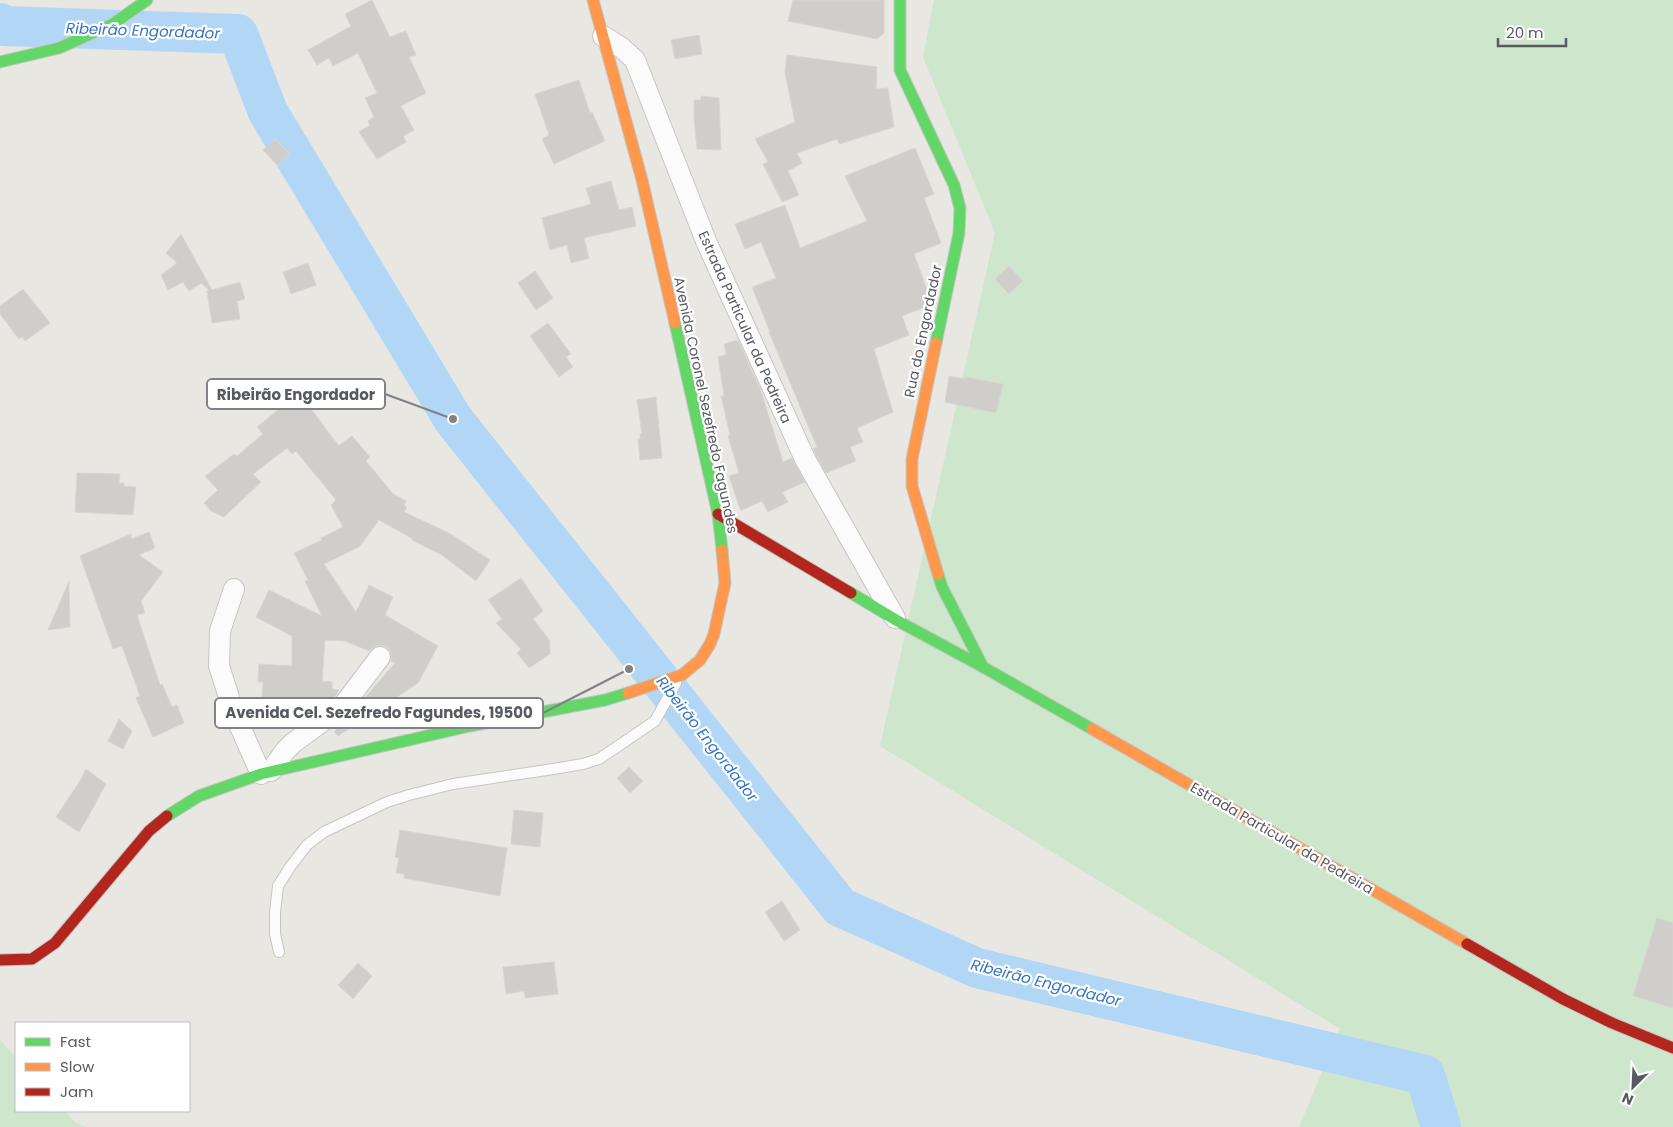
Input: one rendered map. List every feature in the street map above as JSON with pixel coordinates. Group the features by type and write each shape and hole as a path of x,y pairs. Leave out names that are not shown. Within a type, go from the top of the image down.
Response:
{"main road":[{"path":"0,62 59,48 113,24 148,0"},
{"name":"Avenida Coronel Sezefredo Fagundes","path":"0,960 32,959 55,943 149,832 162,820 199,796 266,773 470,726 605,700 650,687 680,676 700,660 710,644 725,583 718,514 642,180 593,0"},
{"name":"Rua do Engordador","path":"900,0 900,70 954,185 960,208 959,233 912,459 912,486 942,587 983,667"},
{"name":"Estrada Particular da Pedreira","path":"718,514 896,620 983,667 1562,999 1612,1023 1673,1048"}],"street":[{"name":"Estrada Particular da Pedreira","path":"603,36 622,48 635,60 706,241 805,459 896,620"},
{"path":"234,589 220,631 220,666 234,713 266,773 293,743 342,706 380,657"}],"lane":[{"path":"279,952 275,934 278,886 306,845 324,832 387,802 410,795 453,784 583,764 598,759 655,720 680,676"}],"green space":[{"path":"934,0 1673,0 1673,1127 1299,1127 1340,1029 880,746 995,233 923,57"},
{"path":"0,1040 15,1057 15,1112 66,1112 76,1123 87,1127 0,1127"}],"building":[{"path":"372,0 390,37 406,31 416,55 409,57 426,93 401,106 414,130 403,136 406,142 377,159 359,132 370,125 368,121 374,117 365,98 377,93 358,53 333,66 329,58 317,65 308,50 351,26 345,14"},
{"path":"793,0 884,0 884,33 877,39 788,21"},
{"path":"699,35 702,54 675,59 671,40"},
{"path":"787,55 877,67 876,89 888,88 894,127 839,144 837,139 797,153 802,163 788,171 799,195 782,202 763,164 768,162 755,139 795,122 785,72"},
{"path":"579,80 590,113 592,112 605,141 554,164 542,139 549,135 535,94"},
{"path":"701,96 719,98 721,150 697,149 694,100 701,100"},
{"path":"275,139 290,154 278,166 263,150"},
{"path":"915,148 934,194 924,198 941,243 914,254 930,298 928,306 902,316 909,335 874,349 893,412 857,428 863,442 850,447 856,461 826,473 813,449 817,447 752,287 776,278 761,242 745,249 735,224 785,205 800,248 867,221 845,176"},
{"path":"611,181 619,210 632,207 636,226 584,238 589,258 571,263 567,245 550,250 542,218 591,204 586,188"},
{"path":"181,234 212,290 240,282 245,299 237,301 240,319 212,323 207,291 209,290 201,283 189,291 183,282 168,290 161,275 177,263 166,253"},
{"path":"308,263 316,285 291,294 283,272"},
{"path":"1009,266 1023,281 1009,294 995,279"},
{"path":"535,271 553,298 536,310 518,283"},
{"path":"23,289 50,323 25,341 22,337 19,339 0,314 0,306"},
{"path":"548,323 571,354 566,357 573,367 559,377 530,336"},
{"path":"738,340 761,391 783,462 792,458 805,482 782,492 788,502 768,512 762,501 742,510 740,509 729,476 739,473 728,436 730,435 721,396 724,396 718,357 726,355 724,344"},
{"path":"949,376 1003,384 996,413 945,402"},
{"path":"299,393 339,446 352,436 370,457 366,461 393,494 406,501 404,506 407,507 404,512 449,533 490,560 476,581 442,555 379,520 359,547 324,564 356,612 369,585 393,597 385,615 438,646 418,683 338,736 334,732 395,663 391,661 391,652 382,645 375,646 369,651 345,641 325,640 322,681 332,682 332,689 339,690 334,698 307,718 261,713 263,682 258,682 259,664 292,666 292,636 256,617 269,590 322,616 305,581 308,580 294,553 322,540 321,538 343,527 331,505 336,500 296,451 292,454 287,448 253,474 261,482 224,517 211,511 204,503 218,490 205,476 234,454 237,456 263,434 257,427"},
{"path":"656,397 662,458 640,460 638,439 640,439 640,434 642,434 637,400"},
{"path":"77,473 120,474 119,483 124,483 124,486 136,487 133,515 75,512"},
{"path":"149,532 155,548 139,555 163,572 141,601 145,613 137,615 160,685 162,684 172,707 177,705 184,723 153,737 136,698 140,696 122,646 113,649 80,556 131,534 131,539"},
{"path":"521,578 543,611 533,619 550,641 550,654 529,668 517,653 521,649 496,623 502,619 488,600"},
{"path":"69,581 70,627 48,630"},
{"path":"119,719 132,731 123,749 108,741"},
{"path":"629,767 643,781 630,793 617,778"},
{"path":"86,769 106,784 79,832 56,817"},
{"path":"514,810 543,813 540,847 511,844"},
{"path":"400,830 507,848 500,896 404,878 404,874 396,873 399,858 395,857"},
{"path":"782,901 800,930 784,941 765,912"},
{"path":"1657,918 1673,923 1673,1008 1633,996"},
{"path":"554,962 558,994 525,998 524,991 506,994 503,967"},
{"path":"358,963 372,976 353,999 338,985"}],"waterway":[{"name":"Ribeirão Engordador","path":"0,23 4,26 238,34 268,112 453,419 840,907 977,968 1425,1075 1441,1127"}],"traffic: fast":[{"path":"0,62 59,48 113,24 147,0"},
{"path":"900,0 900,70 954,185 960,208 959,233 936,343"},
{"path":"675,323 718,514 722,550"},
{"path":"938,574 942,587 983,667"},
{"path":"851,593 1092,729"},
{"path":"167,816 199,796 261,774 470,726 605,700 628,693"}],"traffic: slow":[{"path":"593,0 642,180 675,323"},
{"path":"936,343 912,459 912,486 938,574"},
{"path":"628,693 682,675 700,660 714,634 725,583 722,550"},
{"path":"1092,729 1467,944"}],"traffic: jam":[{"path":"718,514 851,593"},
{"path":"0,960 32,959 55,943 149,831 167,816"},
{"path":"1467,944 1563,999 1612,1023 1673,1048"}],"place":[{"name":"Ribeirão Engordador","path":"453,419"},
{"name":"Avenida Cel. Sezefredo Fagundes, 19500","path":"629,669"}]}
